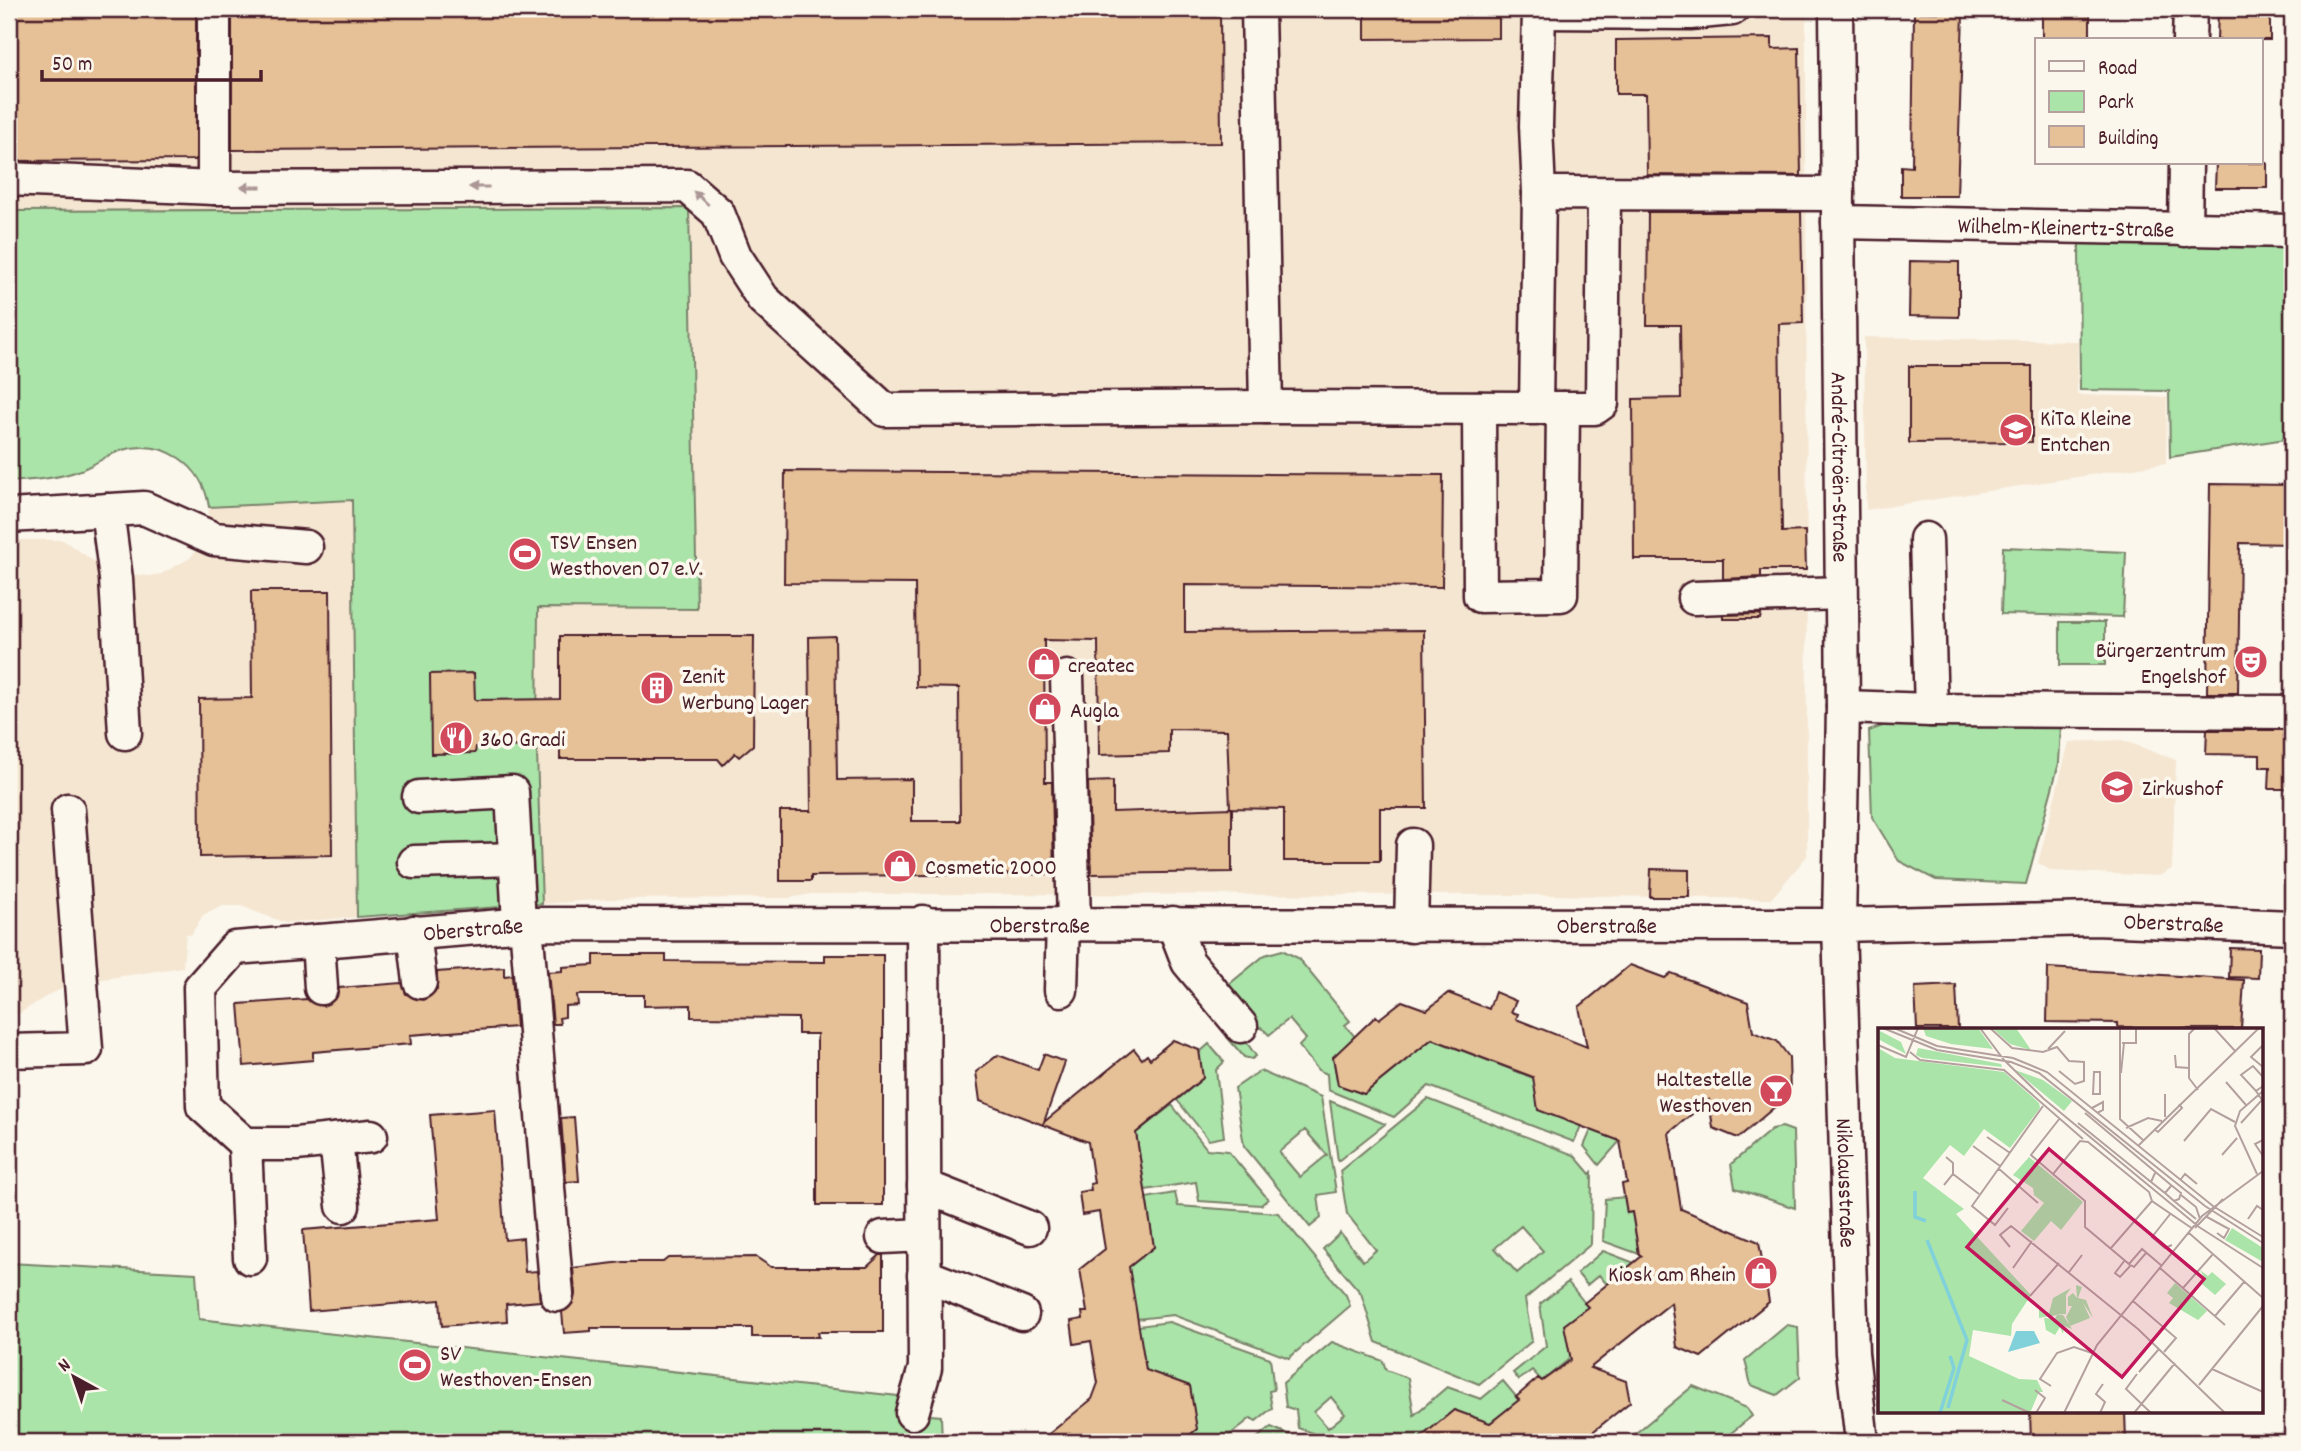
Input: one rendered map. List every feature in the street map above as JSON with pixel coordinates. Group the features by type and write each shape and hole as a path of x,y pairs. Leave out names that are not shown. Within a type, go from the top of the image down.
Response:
{"street":[{"path":"214,9 214,188"},
{"path":"1258,9 1266,407"},
{"path":"1479,408 1480,596 1561,595 1536,126 1539,10 1690,13 1732,9"},
{"name":"André-Citroën-Straße","path":"1836,9 1843,707 1839,925"},
{"path":"2189,38 2190,9"},
{"path":"2185,230 2186,164"},
{"path":"9,179 214,188 687,186 718,213 736,256 762,299 885,410 1595,408 1602,403 1604,194"},
{"name":"Wilhelm-Kleinertz-Straße","path":"1539,193 1604,194 2185,230 2292,231"},
{"path":"9,516 144,508 214,539 306,547"},
{"path":"107,510 116,579 125,733"},
{"path":"1926,539 1931,710"},
{"path":"1695,598 1841,593"},
{"path":"1062,990 1069,923 1067,677"},
{"path":"1843,707 2292,712"},
{"path":"419,797 512,792 557,1296"},
{"path":"9,1051 86,1049 68,810"},
{"path":"1411,926 1413,845"},
{"path":"414,862 516,859"},
{"name":"Oberstraße","path":"246,1144 203,1106 201,988 235,948 523,924 923,922 1411,926 1839,925 2095,919 2292,927"},
{"path":"912,1413 925,1368 915,1294 924,1235 923,922"},
{"path":"1172,923 1188,962 1241,1026"},
{"name":"Nikolausstraße","path":"1839,925 1852,1353 1862,1442"},
{"path":"414,932 420,982"},
{"path":"318,941 321,988"},
{"path":"250,1258 246,1144 296,1144 372,1136"},
{"path":"336,1140 343,1206"},
{"path":"924,1186 1030,1228"},
{"path":"883,1237 924,1235"},
{"path":"915,1294 1022,1314"}],"shaded area":[{"path":"9,9 1806,9 1807,856 1771,899 1544,895 812,894 789,898 608,899 542,904 537,753 538,608 696,609 689,209 9,211"},
{"name":"KiTa Kleine Entchen","path":"1864,337 2078,341 2077,395 2167,397 2166,463 1866,510"},
{"path":"353,500 357,917 285,923 241,906 223,906 203,915 191,935 186,934 183,967 77,983 50,994 9,1020 9,540 63,540 95,562 116,572 148,576 161,574 190,558 198,548 207,525 209,507"},
{"name":"Zirkushof","path":"2122,740 2176,760 2172,869 2159,876 2051,871 2038,863 2069,742"}],"green space":[{"name":"TSV Ensen Westhoven 07 e.V.","path":"689,208 697,609 538,608 537,753 542,904 357,917 352,500 209,507 199,479 190,467 167,452 138,447 122,450 84,469 61,476 9,482 9,211"},
{"path":"2079,243 2292,247 2292,438 2170,457 2169,391 2080,390"},
{"path":"2003,547 2126,552 2123,617 2001,614"},
{"path":"2060,622 2105,622 2105,665 2060,665"},
{"path":"1890,723 2061,726 2059,763 2026,884 1936,880 1899,861 1872,817 1869,731"},
{"path":"1282,950 1298,958 1350,1021 1345,1025 1356,1038 1333,1057 1338,1085 1364,1094 1432,1039 1536,1079 1581,1126 1574,1142 1429,1086 1394,1117 1328,1090 1327,1074 1318,1070 1299,1046 1306,1039 1289,1019 1269,1035 1261,1027 1245,1040 1256,1056 1252,1059 1244,1057 1227,1037 1252,1016 1227,986 1265,955"},
{"path":"1209,1044 1224,1062 1216,1070 1224,1137 1209,1140 1177,1100 1203,1078 1199,1053"},
{"path":"1260,1071 1321,1097 1336,1192 1318,1195 1321,1218 1310,1227 1244,1146 1235,1088","holes":["1305,1130 1327,1155 1300,1177 1279,1152"]},
{"path":"1428,1099 1574,1155 1590,1174 1592,1172 1591,1244 1525,1299 1532,1341 1479,1384 1376,1342 1361,1293 1323,1249 1340,1233 1363,1261 1376,1250 1347,1214 1340,1171","holes":["1521,1226 1543,1251 1517,1273 1495,1248"]},
{"path":"1330,1101 1385,1124 1338,1161"},
{"path":"1172,1105 1207,1149 1228,1151 1268,1199 1261,1205 1199,1201 1196,1182 1145,1190 1136,1133"},
{"path":"1782,1127 1793,1131 1795,1208 1735,1188 1731,1164 1772,1129"},
{"path":"1591,1130 1620,1141 1599,1165 1584,1146"},
{"path":"1175,1193 1178,1206 1278,1213 1346,1295 1350,1306 1289,1358 1173,1315 1137,1319 1128,1264 1131,1265 1154,1247 1146,1198"},
{"path":"1625,1197 1627,1213 1632,1212 1639,1254 1603,1241 1605,1199"},
{"path":"1603,1251 1645,1267 1610,1288 1599,1275 1587,1285 1577,1273"},
{"name":"SV Westhoven-Ensen","path":"9,1263 196,1273 199,1319 907,1397 908,1413 941,1416 942,1442 9,1442"},
{"path":"1568,1282 1588,1307 1565,1325 1570,1355 1573,1356 1542,1381 1532,1370 1519,1380 1513,1373 1546,1346 1540,1304"},
{"path":"1169,1322 1270,1358 1274,1390 1269,1391 1272,1408 1256,1421 1251,1418 1221,1442 1181,1442 1196,1429 1190,1386 1149,1371 1146,1373 1138,1326"},
{"path":"1787,1325 1798,1327 1800,1377 1777,1395 1751,1385 1745,1360"},
{"path":"1332,1342 1383,1361 1386,1370 1408,1378 1414,1415 1447,1387 1481,1399 1503,1381 1519,1400 1487,1426 1429,1431 1430,1442 1352,1442 1329,1433 1323,1437 1298,1428 1296,1410 1286,1407 1283,1383","holes":["1331,1397 1345,1414 1328,1428 1314,1412"]},
{"path":"1693,1386 1747,1408 1752,1416 1720,1442 1625,1442"},
{"path":"1271,1427 1302,1440 1302,1442 1252,1442"}],"building":[{"path":"9,9 196,9 196,160 9,161"},
{"path":"232,9 1220,9 1221,143 232,150"},
{"path":"1365,9 1499,9 1499,38 1365,39"},
{"path":"2042,9 2090,9 2090,38 2042,38"},
{"path":"2218,9 2270,9 2270,40 2217,38"},
{"path":"1914,12 1963,13 1957,196 1901,196 1901,166 1912,167"},
{"path":"1772,38 1772,49 1799,48 1801,176 1647,175 1646,94 1616,94 1616,40"},
{"path":"2267,163 2267,188 2215,188 2216,164"},
{"path":"1648,212 1801,212 1803,323 1779,324 1782,532 1805,531 1806,570 1761,570 1761,577 1723,579 1723,559 1634,559 1633,399 1681,398 1680,325 1647,325"},
{"path":"1910,261 1959,262 1959,317 1909,316"},
{"path":"1909,366 2032,366 2032,442 1909,443"},
{"path":"785,471 1443,475 1442,587 1185,585 1185,632 1424,630 1426,808 1380,808 1380,861 1284,861 1284,809 1230,808 1227,730 1169,729 1169,753 1099,755 1098,641 1044,640 1045,782 1052,782 1054,874 811,876 811,881 780,881 780,811 811,811 809,637 835,636 837,780 912,779 912,821 960,821 959,688 916,687 915,584 784,583"},
{"path":"2210,484 2292,485 2292,544 2240,543 2238,693 2207,693"},
{"path":"251,591 330,591 332,855 200,857 199,699 252,698"},
{"path":"1761,614 1760,619 1723,619 1723,615"},
{"name":"Zenit Werbung Lager","path":"560,636 754,636 753,745 739,757 735,753 723,765 718,759 560,759 560,746 476,747 475,753 431,754 430,674 474,673 475,700 560,699"},
{"path":"2207,730 2292,730 2292,789 2269,789 2270,767 2260,767 2260,755 2206,754"},
{"path":"1113,781 1113,812 1232,808 1232,872 1091,874 1088,782"},
{"path":"1651,869 1689,870 1689,897 1650,897"},
{"path":"2230,948 2259,949 2258,978 2229,977"},
{"path":"594,955 666,955 666,961 825,962 825,955 883,955 883,1205 817,1205 817,1034 798,1034 798,1018 691,1017 691,1005 644,1006 644,995 577,995 578,1005 565,1006 565,1017 559,1018 560,1024 553,1024 548,972 562,971 562,967 594,965"},
{"path":"1630,965 1665,978 1671,973 1748,1002 1753,1032 1777,1041 1789,1057 1790,1094 1738,1138 1713,1128 1709,1100 1669,1133 1681,1209 1759,1242 1769,1302 1701,1357 1677,1347 1671,1303 1590,1368 1626,1381 1630,1402 1580,1442 1415,1442 1454,1410 1490,1423 1519,1400 1516,1397 1538,1378 1542,1381 1571,1360 1564,1325 1588,1307 1584,1303 1642,1256 1639,1254 1632,1212 1627,1213 1622,1184 1627,1183 1620,1141 1538,1110 1533,1077 1432,1039 1364,1094 1338,1085 1333,1057 1376,1016 1379,1019 1402,1001 1427,1010 1448,993 1489,1009 1495,992 1516,1001 1511,1012 1518,1014 1516,1019 1587,1047 1579,1007"},
{"path":"504,967 504,976 512,975 516,1027 410,1035 411,1044 313,1052 313,1060 244,1066 239,1004 307,999 323,1006 337,997 339,988 402,983 406,994 423,1000 437,990 437,972"},
{"path":"2048,968 2244,980 2241,1028 2144,1028 2118,1027 2118,1023 2047,1022"},
{"path":"1956,985 1958,1028 1917,1028 1915,987"},
{"path":"1173,1040 1199,1050 1203,1078 1136,1133 1154,1247 1129,1267 1146,1370 1190,1386 1197,1429 1181,1442 1039,1442 1092,1399 1098,1383 1091,1341 1074,1344 1071,1321 1083,1319 1082,1312 1087,1312 1080,1269 1105,1249 1099,1212 1082,1215 1079,1192 1091,1190 1090,1184 1094,1183 1088,1142 980,1101 976,1072 998,1055 1038,1070 1044,1054 1065,1062 1044,1122 1134,1049 1142,1059 1147,1055 1150,1059"},
{"path":"495,1110 505,1240 523,1238 525,1272 537,1271 540,1301 506,1304 507,1321 442,1326 440,1300 309,1311 303,1230 439,1219 430,1115"},
{"path":"574,1117 579,1181 566,1182 561,1118"},
{"path":"883,1255 883,1332 818,1332 819,1337 752,1337 752,1328 591,1328 591,1331 564,1333 562,1312 573,1303 575,1294 573,1268 623,1262 663,1262 668,1258 756,1257 771,1267 867,1267"},
{"path":"2030,1412 2125,1412 2126,1442 2031,1442"}],"place":[{"name":"KiTa Kleine Entchen","path":"2016,430"},
{"name":"TSV Ensen Westhoven 07 e.V.","path":"525,554"},
{"name":"Bürgerzentrum Engelshof","path":"2251,662"},
{"name":"createc","path":"1044,664"},
{"name":"Zenit Werbung Lager","path":"657,688"},
{"name":"Augla","path":"1045,709"},
{"name":"360 Gradi","path":"456,738"},
{"name":"Zirkushof","path":"2117,787"},
{"name":"Cosmetic 2000","path":"900,866"},
{"name":"Haltestelle Westhoven","path":"1776,1091"},
{"name":"Kiosk am Rhein","path":"1761,1273"},
{"name":"SV Westhoven-Ensen","path":"415,1365"}]}
